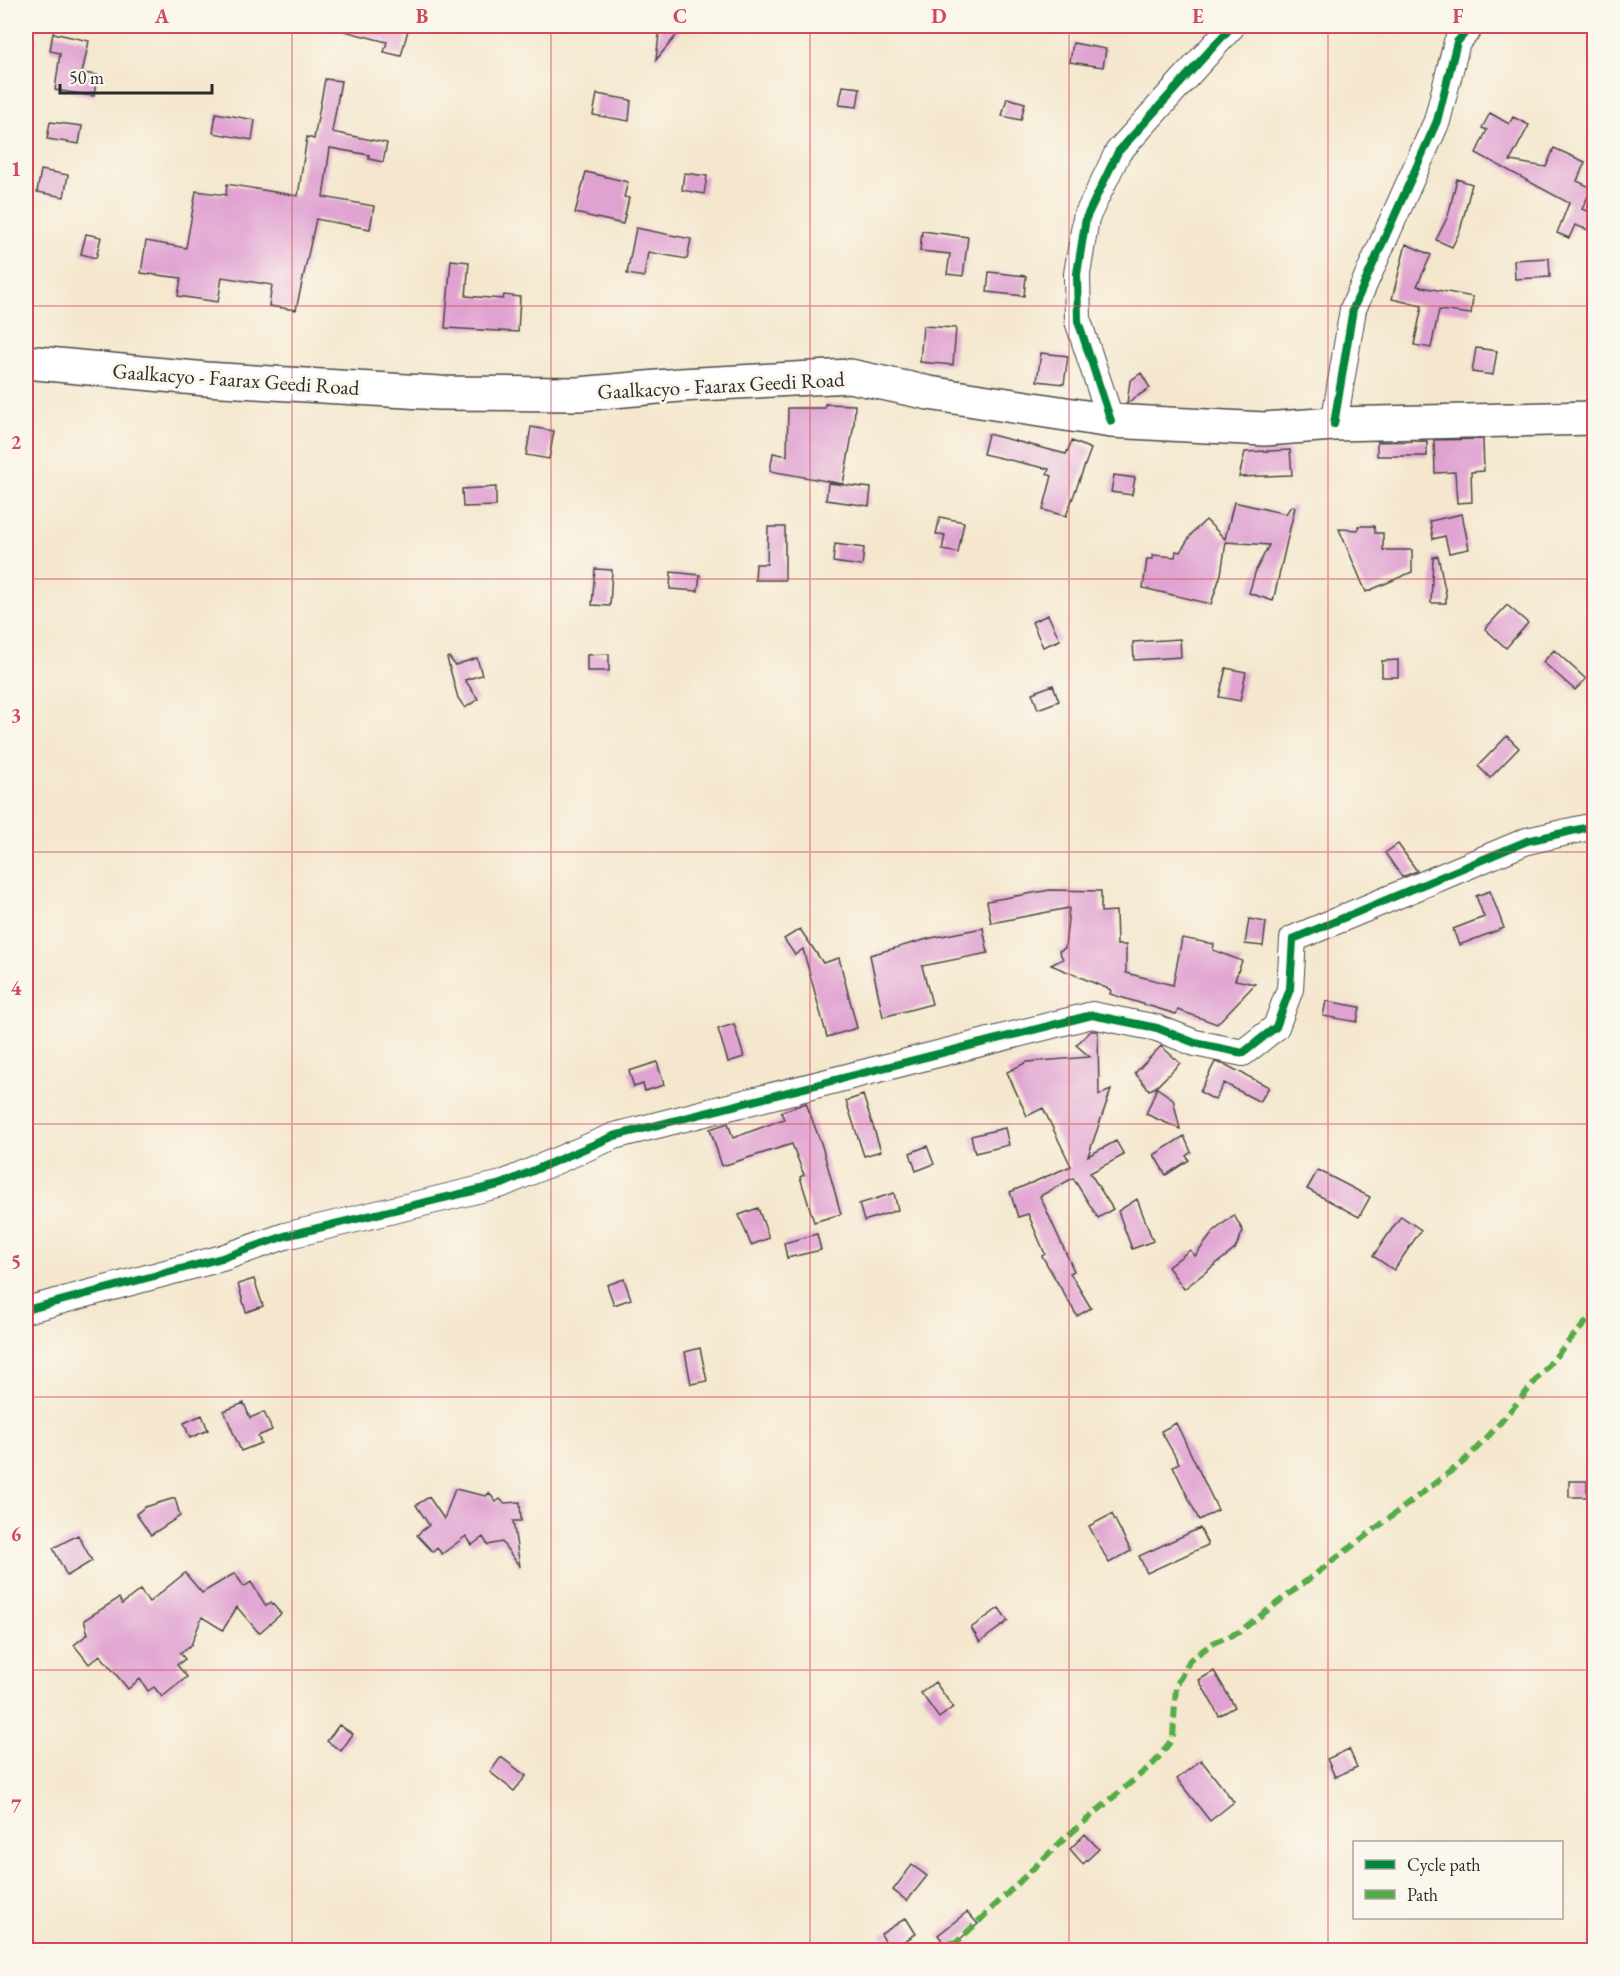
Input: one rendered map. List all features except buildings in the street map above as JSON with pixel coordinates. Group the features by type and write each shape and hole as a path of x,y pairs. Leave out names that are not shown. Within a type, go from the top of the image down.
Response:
{"main road":[{"name":"Gaalkacyo - Faarax Geedi Road","path":"26,362 206,379 440,393 579,394 680,385 850,376 929,393 1111,421 1264,429 1334,424 1594,418"}],"street":[{"path":"1111,421 1078,321 1077,274 1086,218 1118,152 1232,26"},
{"path":"1334,424 1353,309 1437,121 1461,31"},
{"path":"26,1310 222,1258 285,1236 502,1184 614,1136 1092,1015 1157,1028 1195,1043 1243,1053 1276,1027 1290,989 1293,939 1527,841 1594,826"}],"marked path":[{"path":"915,1950 957,1942 1064,1839 1155,1762 1173,1738 1176,1686 1190,1660 1213,1643 1239,1632 1463,1462 1594,1314"}],"cycle path":[{"path":"1111,421 1078,321 1077,274 1086,218 1118,152 1232,26"},
{"path":"1334,424 1353,309 1437,121 1457,42 1471,26"},
{"path":"26,1310 222,1258 285,1236 502,1184 614,1136 1092,1015 1157,1028 1195,1043 1243,1053 1276,1027 1290,989 1293,939 1527,841 1594,826"}]}
